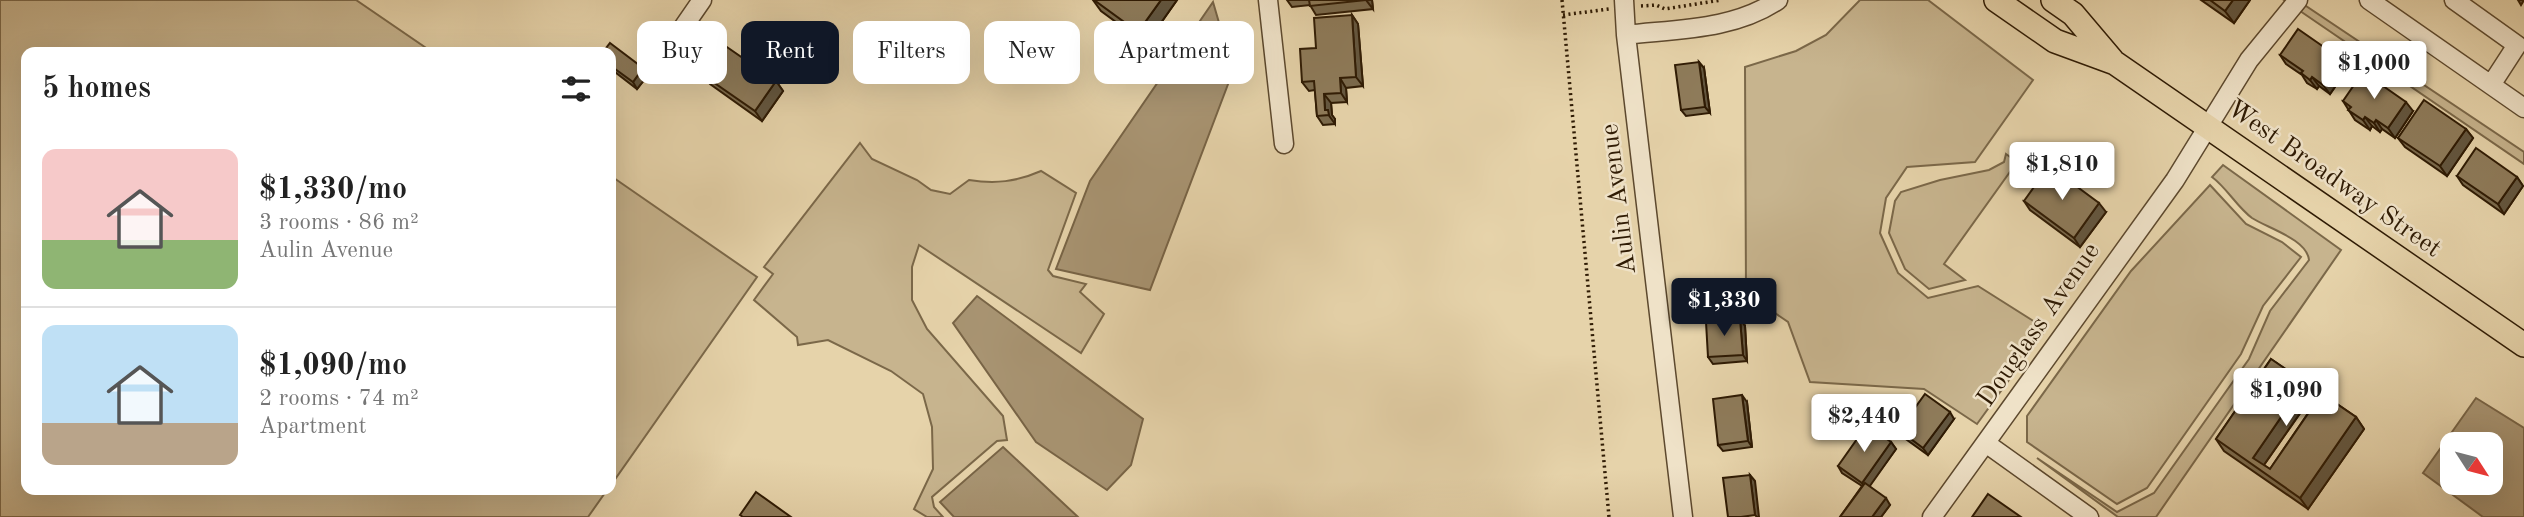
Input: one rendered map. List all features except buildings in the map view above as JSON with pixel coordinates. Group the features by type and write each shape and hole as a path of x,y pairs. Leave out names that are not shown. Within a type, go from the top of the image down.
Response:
{"main road":[{"name":"West Broadway Street","path":"1996,0 2055,41 2112,61 2524,345"},
{"name":"West Broadway Street","path":"2053,0 2073,14 2112,61"}],"street":[{"path":"687,21 702,0"},
{"path":"1268,0 1283,144"},
{"path":"1626,35 1716,25 1750,15 1778,0"},
{"name":"Douglass Avenue","path":"1932,517 2175,180 2249,60 2298,0"},
{"path":"2369,0 2524,108"},
{"path":"2455,0 2517,45 2491,85"},
{"name":"Aulin Avenue","path":"1626,5 1626,35 1683,517"},
{"path":"1987,444 2089,517"}],"path":[{"path":"1562,0 1609,517"},
{"path":"1563,15 1626,5 1656,5 1665,9 1721,0"}],"shaded area":[{"path":"0,0 356,0 425,47 21,47 21,495 603,495 588,517 0,517"},
{"path":"1860,0 1928,0 2033,80 1975,162 1907,167 1886,198 1880,233 1898,273 1928,298 1978,286 2046,329 1977,424 1924,389 1810,382 1788,322 1746,293 1745,67 1796,51 1826,35"},
{"path":"2284,0 2297,0 2524,152 2524,164"},
{"path":"1213,2 1219,21 1200,21"},
{"path":"1157,84 1228,84 1150,290 1056,269 1090,181"},
{"path":"860,143 872,159 917,180 931,190 950,194 969,180 1005,181 1041,171 1076,193 1048,270 1053,276 1086,284 1080,292 1104,314 1081,353 919,245 912,267 912,300 927,329 1003,416 1007,440 997,441 932,497 934,507 943,517 927,517 914,509 933,469 932,427 923,394 891,371 828,340 798,345 797,337 754,300 773,274 764,267"},
{"path":"2006,154 2017,162 1944,264 1965,280 1929,289 1905,269 1889,233 1895,201 1901,192 1940,180 1989,170 2004,162"},
{"path":"2223,165 2341,250 2156,517 2118,517 2037,458 2117,512 2154,493 2249,359 2270,311 2309,260 2307,253 2294,240 2252,218 2212,177"},
{"path":"616,179 757,277 616,478"},
{"path":"2210,185 2246,224 2282,242 2301,257 2263,306 2241,354 2147,488 2117,504 2027,442 2027,416 2131,271"},
{"path":"977,296 1143,419 1131,465 1107,490 1036,442 953,323"},
{"path":"2476,398 2524,428 2524,517 2483,517 2453,495 2503,495 2503,432 2452,432"},
{"path":"1003,447 1078,517 954,517 940,502"},
{"path":"2440,449 2440,485 2423,473"}]}
